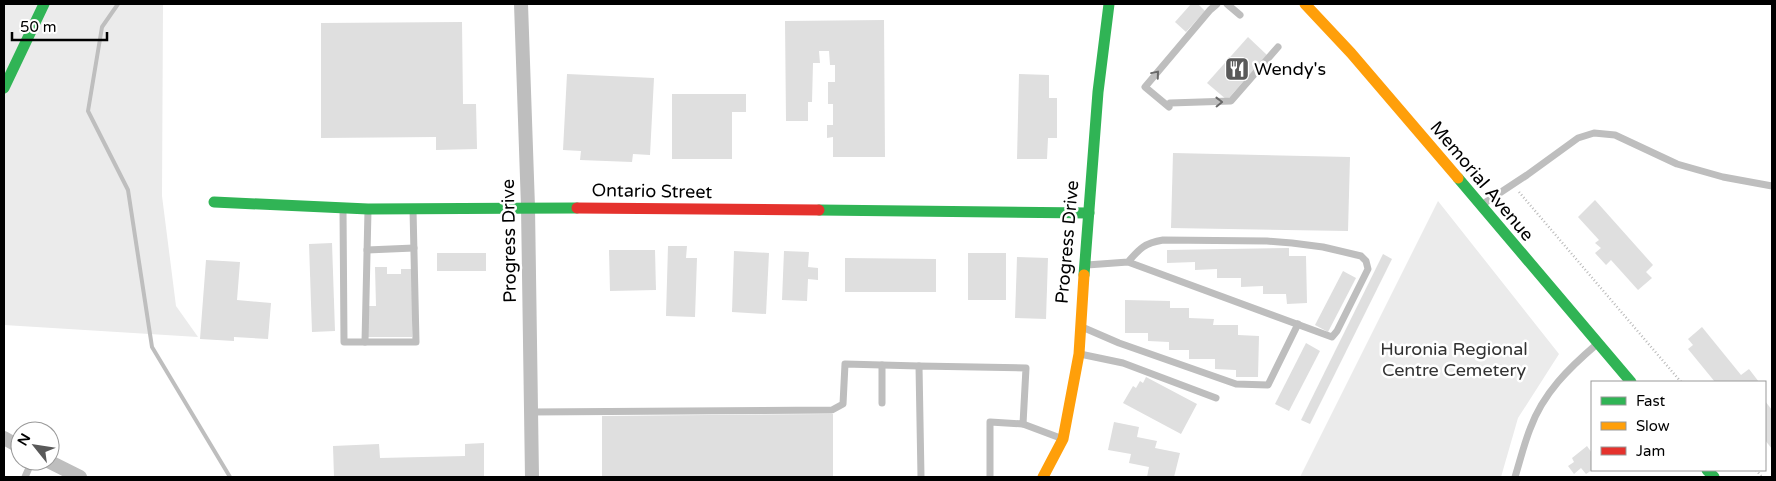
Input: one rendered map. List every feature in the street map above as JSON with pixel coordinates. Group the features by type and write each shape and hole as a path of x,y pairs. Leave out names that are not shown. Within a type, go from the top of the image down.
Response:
{"main road":[{"path":"4,88 44,4"},
{"name":"Progress Drive","path":"1043,477 1063,439 1079,354 1098,92 1109,4"},
{"name":"Memorial Avenue","path":"1305,4 1351,53 1629,381"},
{"name":"Ontario Street","path":"214,202 368,209 528,207 1089,213"}],"street":[{"name":"Progress Drive","path":"521,4 528,207 532,477"},
{"path":"60,467 80,477"}],"lane":[{"path":"1217,4 1145,87 1170,105 1231,101 1278,47"},
{"path":"1227,4 1240,14"},
{"path":"1481,206 1578,138 1594,133 1615,135 1677,164 1723,177 1772,186"},
{"path":"344,208 344,342 416,342 413,209"},
{"path":"365,342 368,209"},
{"path":"1084,266 1128,262 1322,334 1332,336 1368,269 1366,261 1361,256 1292,243 1267,241 1163,240 1151,242 1140,248 1128,262"},
{"path":"367,250 414,248"},
{"path":"1080,326 1119,343 1236,384 1268,386 1298,324"},
{"path":"1515,477 1530,428 1544,401 1572,366 1597,344"},
{"path":"1079,354 1123,363 1216,398"},
{"path":"531,412 832,410 843,404 845,364 1026,368 1023,424"},
{"path":"882,365 882,403"},
{"path":"919,366 921,477"},
{"path":"990,477 990,422 1023,424 1063,439"}],"path":[{"path":"1513,185 1680,381"}],"green space":[{"path":"4,4 163,4 162,196 176,306 198,337 4,325"},
{"name":"Huronia Regional Centre Cemetery","path":"1438,201 1559,354 1518,418 1501,477 1300,477"}],"building":[{"path":"1191,4 1198,4 1205,11 1186,32 1175,22"},
{"path":"884,20 885,157 833,157 833,137 827,138 827,125 833,125 833,104 828,104 828,82 835,82 835,65 830,65 829,51 819,51 820,63 813,63 812,102 808,102 808,121 786,121 785,21"},
{"path":"462,22 463,104 476,104 477,149 436,150 436,137 321,138 321,23"},
{"name":"Wendy's","path":"1248,37 1267,55 1227,100 1207,83"},
{"path":"567,74 654,78 650,155 633,154 632,162 580,160 581,151 563,150"},
{"path":"1019,74 1049,75 1049,98 1057,98 1057,138 1048,138 1047,159 1017,159"},
{"path":"672,94 746,94 746,112 732,112 732,159 672,159"},
{"path":"1173,153 1350,157 1348,231 1171,228"},
{"path":"1595,200 1653,265 1646,272 1652,278 1638,290 1611,260 1606,265 1595,253 1601,248 1595,243 1599,240 1578,217"},
{"path":"332,243 335,331 312,332 309,244"},
{"path":"668,246 687,246 686,258 697,258 695,317 666,316"},
{"path":"1289,248 1289,256 1306,256 1307,303 1287,304 1286,294 1263,294 1263,286 1241,287 1241,278 1217,278 1217,269 1195,270 1195,262 1167,263 1167,250"},
{"path":"609,250 655,250 656,290 610,291"},
{"path":"734,251 769,253 766,314 732,312"},
{"path":"784,251 809,252 808,267 818,268 818,280 808,279 807,301 782,300"},
{"path":"437,253 486,253 486,271 437,271"},
{"path":"968,253 1006,253 1006,300 968,300"},
{"path":"1383,254 1392,259 1310,424 1301,420"},
{"path":"1017,257 1048,258 1046,319 1015,318"},
{"path":"845,258 936,259 936,292 845,292"},
{"path":"206,260 240,262 237,300 271,303 268,339 234,337 234,341 200,339"},
{"path":"375,267 387,267 387,274 401,274 401,269 412,269 412,337 366,337 366,306 376,306"},
{"path":"1343,271 1356,278 1328,332 1315,325"},
{"path":"1125,300 1170,301 1170,308 1189,308 1189,318 1214,319 1213,325 1238,325 1238,335 1259,336 1258,377 1236,377 1236,370 1215,369 1215,359 1189,359 1189,350 1169,350 1169,342 1148,341 1148,333 1125,333"},
{"path":"1702,327 1741,375 1749,369 1758,381 1714,381 1688,349 1693,345 1688,339"},
{"path":"1306,343 1320,351 1289,411 1275,404"},
{"path":"1146,377 1197,404 1181,434 1123,403 1133,386 1136,388 1140,381 1143,383"},
{"path":"1766,402 1772,410 1772,449 1766,441"},
{"path":"833,414 833,477 602,477 602,416"},
{"path":"1114,422 1139,427 1137,437 1157,441 1155,448 1180,453 1174,477 1147,477 1149,467 1129,463 1131,454 1108,450"},
{"path":"484,443 484,477 334,477 333,446 379,444 380,458 465,456 465,444"},
{"path":"1587,446 1591,452 1591,471 1586,474 1581,468 1574,474 1568,466 1574,462 1572,458"}],"waterway":[{"path":"118,4 102,27 88,111 128,190 152,347 230,477"}],"traffic: fast":[{"path":"4,88 44,4"},
{"path":"1084,275 1098,92 1109,4"},
{"path":"1458,178 1630,381"},
{"path":"214,202 368,209 577,208"},
{"path":"819,210 1089,213"},
{"path":"1708,471 1714,477"}],"traffic: slow":[{"path":"1305,4 1351,53 1458,178"},
{"path":"1043,477 1063,439 1079,354 1084,275"}],"traffic: jam":[{"path":"577,208 819,210"}],"place":[{"name":"Wendy's","path":"1237,69"}]}
